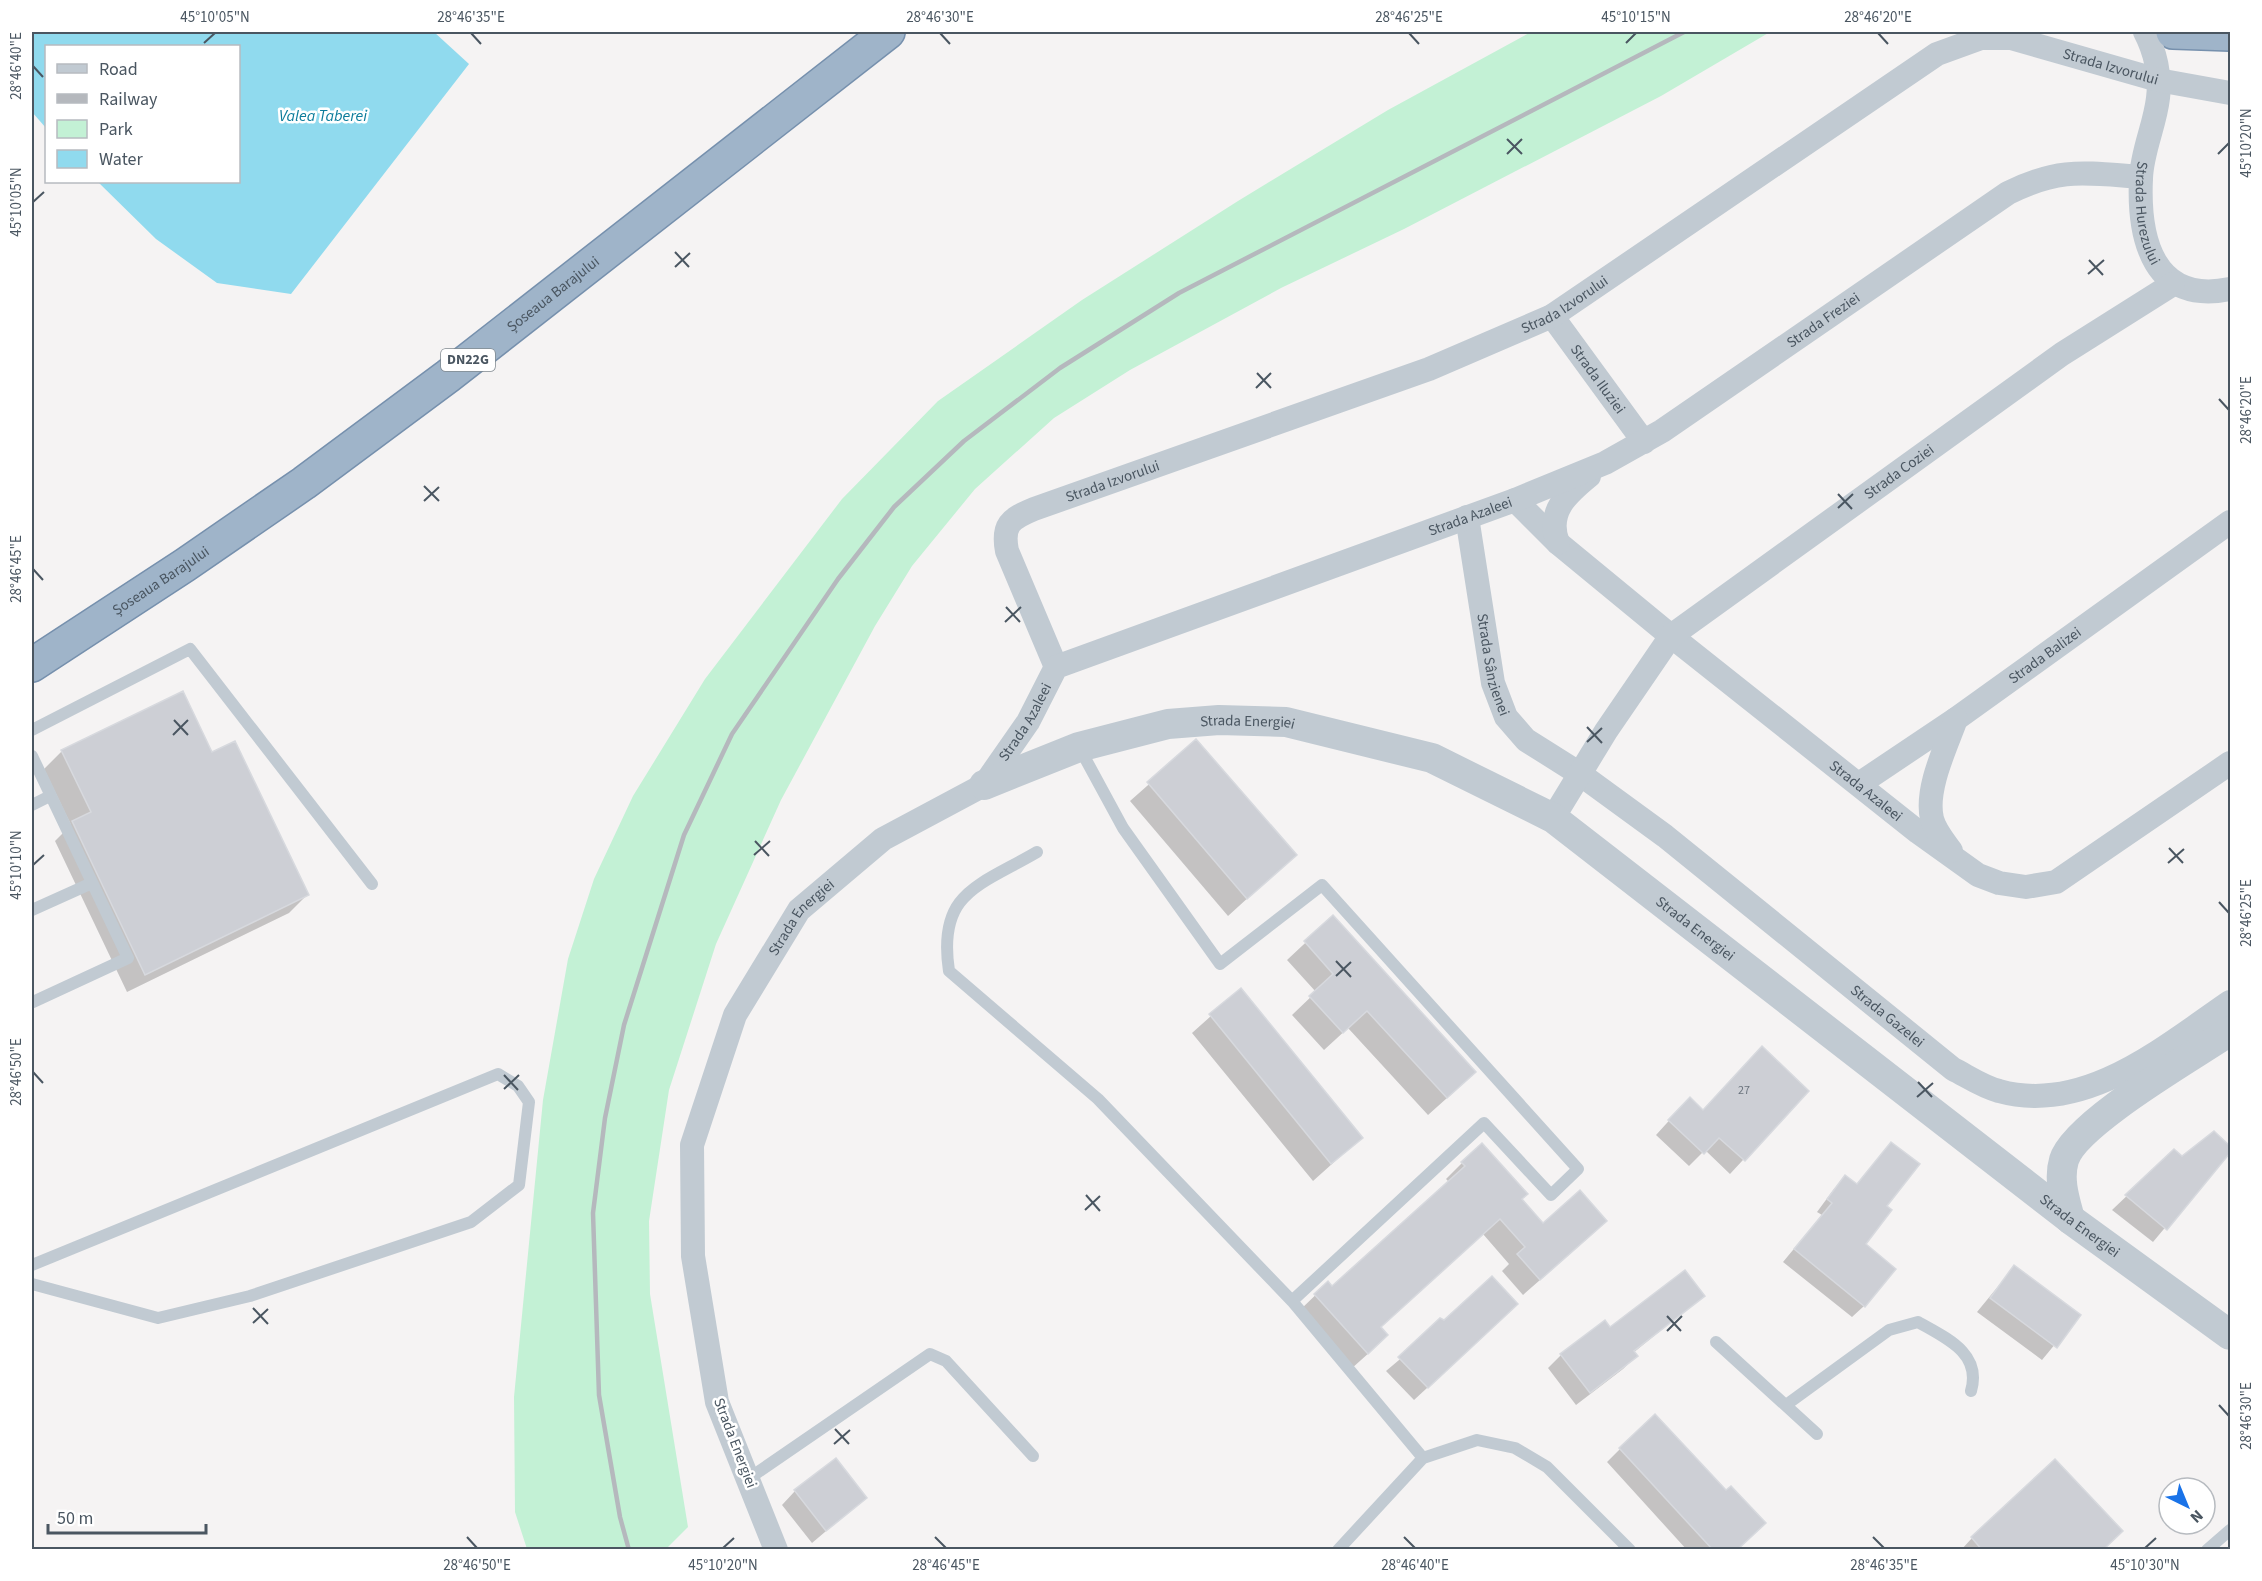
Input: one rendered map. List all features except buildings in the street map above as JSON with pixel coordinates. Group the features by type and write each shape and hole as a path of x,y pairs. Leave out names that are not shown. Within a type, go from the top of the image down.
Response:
{"highway":[{"name":"Șoseaua Barajului","path":"32,665 190,562 304,483 448,376 888,32"},
{"path":"2173,32 2230,34"}],"street":[{"name":"Strada Hurezului","path":"2145,32 2153,47 2158,98 2141,177 2142,213 2148,243 2162,273 2173,284"},
{"name":"Strada Izvorului","path":"1056,667 1007,551 1004,535 1009,523 1034,509 1429,369 1552,316 1937,54 1964,42 1981,38 2011,38 2158,80 2230,93"},
{"name":"Strada Freziei","path":"1515,500 1605,463 1644,442 2008,193 2055,174 2141,177"},
{"path":"2173,284 2196,292 2230,289"},
{"name":"Strada Coziei","path":"1553,818 1671,636 2062,354 2173,284"},
{"name":"Strada Iluziei","path":"1552,316 1644,442"},
{"path":"1558,543 1554,532 1555,512 1574,488 1605,463"},
{"name":"Strada Azaleei","path":"984,785 1028,722 1056,667 1515,500 1558,543 1918,832 1978,875 1999,883 2026,887 2056,882 2230,763"},
{"name":"Strada Sânzienei","path":"1467,517 1499,702 1511,723 1527,740 1580,774"},
{"name":"Strada Balizei","path":"1859,784 2228,530"},
{"name":"Strada Azaleei","path":"1956,719 1934,781 1932,818 1940,836 1956,858"},
{"name":"Strada Energiei","path":"776,1550 717,1402 693,1256 692,1145 735,1015 799,909 883,839 984,785 1079,747 1168,724 1219,720 1286,722 1432,758 1553,818 2070,1219 2230,1335"},
{"name":"Strada Gazelei","path":"1580,774 1665,836 1953,1069 1998,1091 2045,1097 2087,1088 2140,1063 2230,1002"},
{"path":"2070,1219 2061,1183 2064,1159 2077,1139 2100,1119 2230,1031"}],"lane":[{"path":"32,730 190,649 372,884"},
{"path":"1079,747 1123,828 1220,964 1322,885 1578,1169 1551,1195 1484,1123 1292,1301"},
{"path":"32,756 128,958 33,1002"},
{"path":"32,805 50,796"},
{"path":"1037,852 962,897 947,928 945,946 949,971 1098,1099 1292,1301 1423,1458"},
{"path":"32,910 92,883"},
{"path":"32,1265 498,1074 518,1086 529,1102 519,1185 471,1222 250,1296 158,1318 32,1284"},
{"path":"1786,1405 1889,1330 1918,1322 1948,1339 1970,1360 1975,1376 1971,1391"},
{"path":"1716,1342 1817,1434"},
{"path":"748,1479 930,1354 946,1361 1033,1456"},
{"path":"1338,1550 1423,1458 1477,1440 1515,1448 1547,1467 1630,1550"},
{"path":"2207,1550 2230,1530"}],"green space":[{"path":"1531,32 1770,32 1661,96 1404,229 1281,288 1130,370 1054,418 975,489 912,566 875,626 781,800 716,944 669,1090 649,1221 650,1294 688,1527 666,1549 527,1549 515,1512 514,1397 543,1100 568,959 594,879 633,796 705,679 842,499 938,401 1082,300 1238,201 1388,110"}],"water":[{"name":"Valea Taberei","path":"32,32 434,32 469,64 291,294 217,283 156,239 99,183 240,183 240,45 45,45 45,127 32,112"}],"railway":[{"path":"629,1550 620,1517 599,1395 593,1213 605,1118 624,1025 684,835 732,734 838,579 894,507 964,441 1060,368 1179,293 1684,32"}]}
